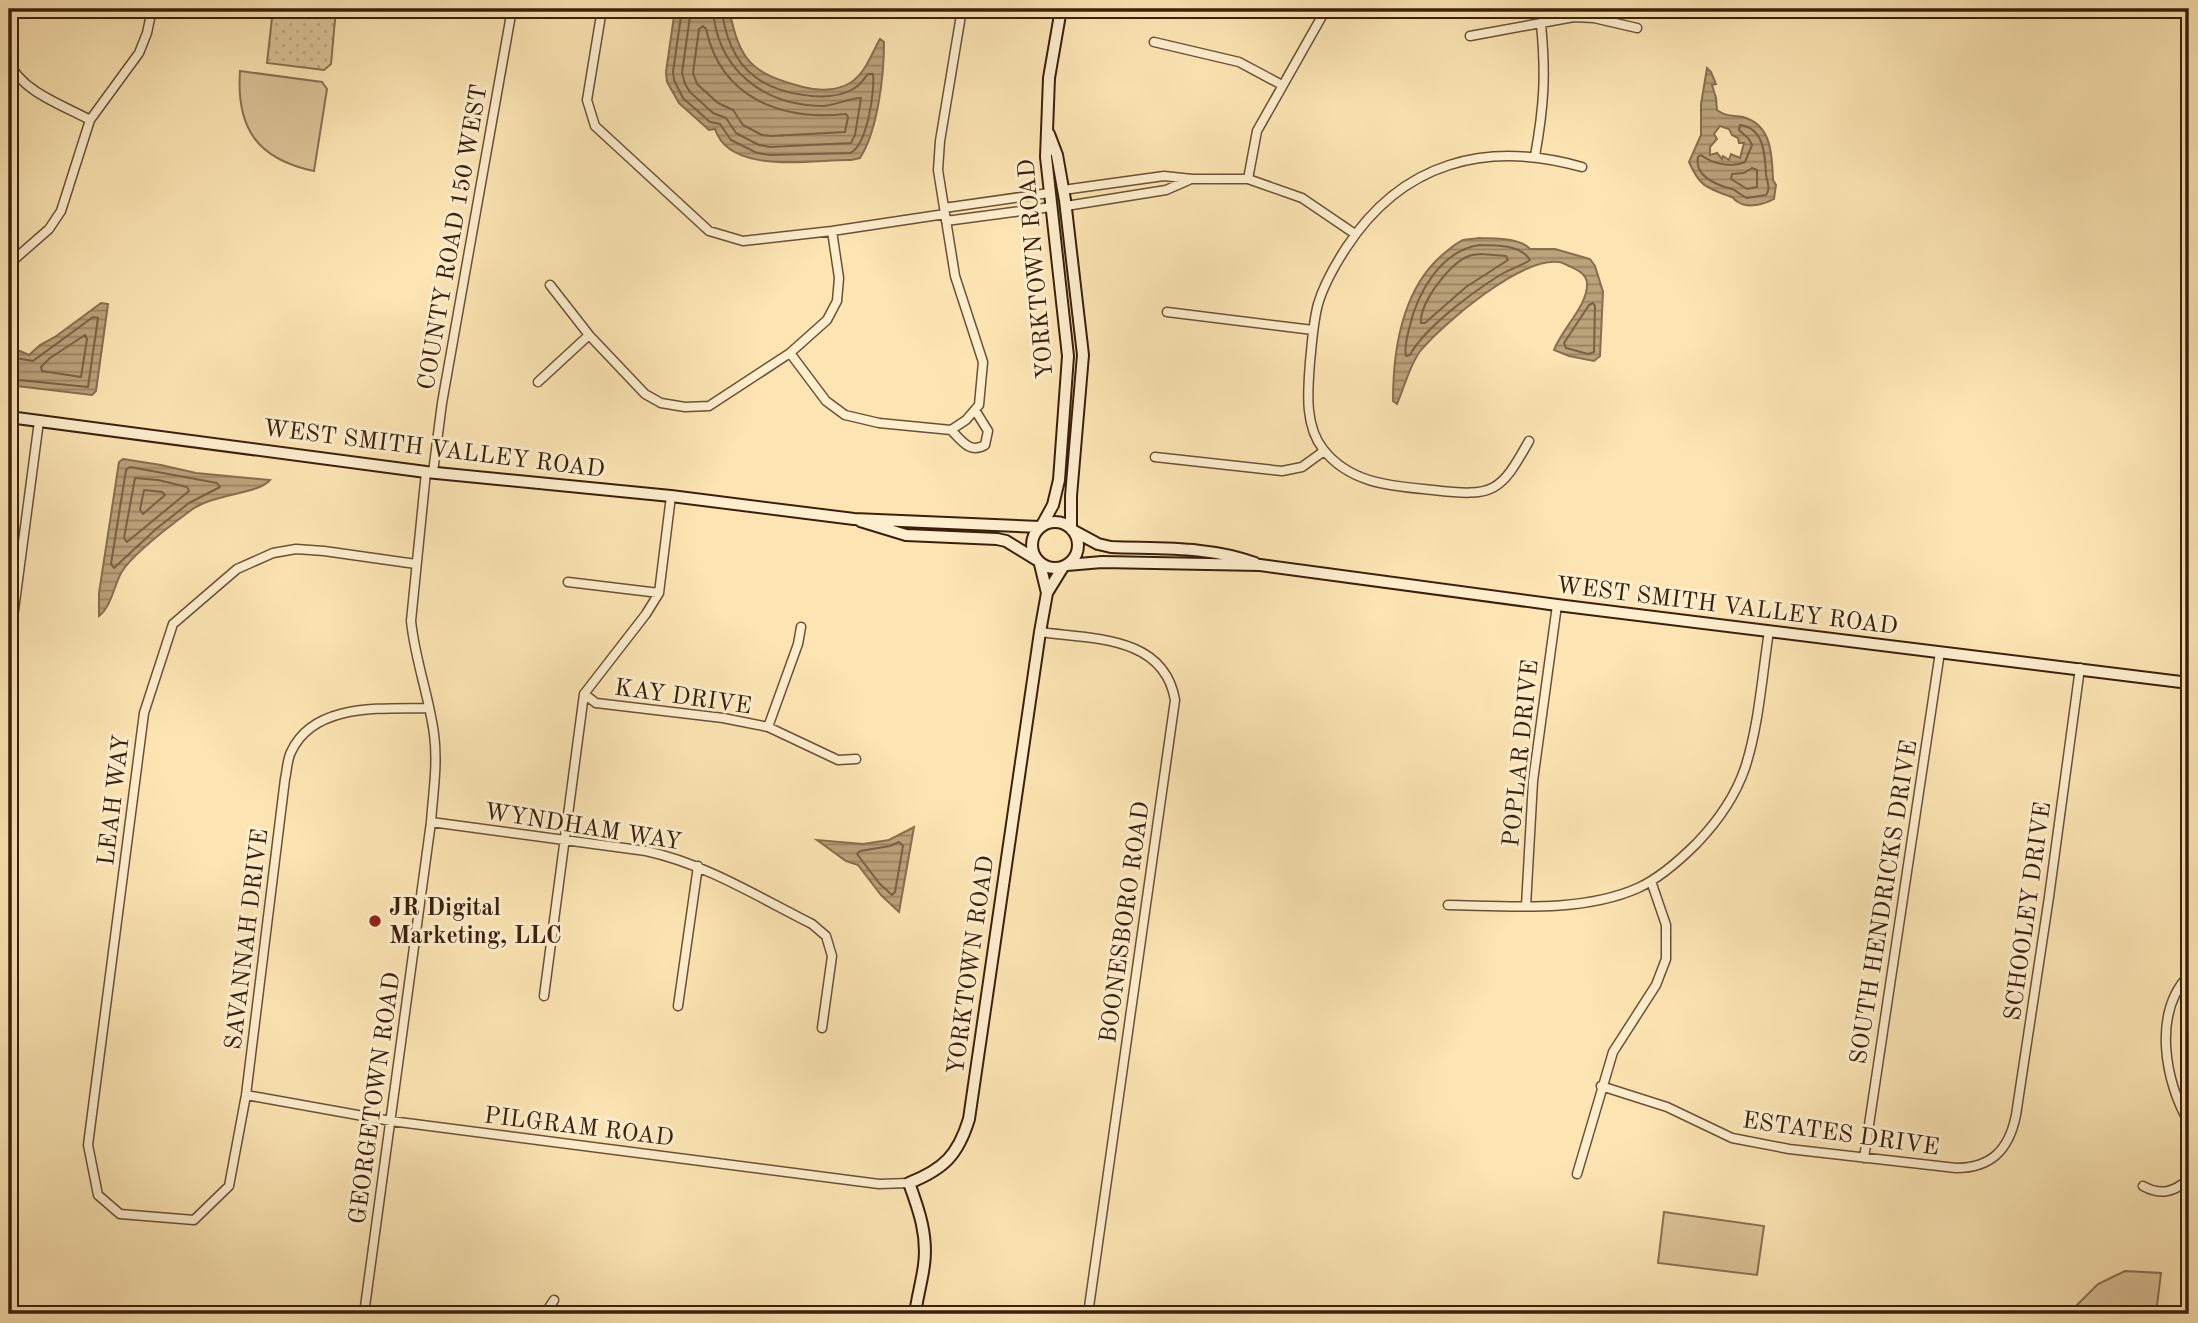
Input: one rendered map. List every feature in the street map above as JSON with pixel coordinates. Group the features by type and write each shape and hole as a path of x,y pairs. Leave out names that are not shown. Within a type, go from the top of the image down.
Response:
{"main road":[{"name":"YORKTOWN ROAD","path":"1041,526 1053,505 1059,480 1068,356 1046,158 1049,78 1061,9"},
{"name":"YORKTOWN ROAD","path":"1048,132 1057,155 1066,206 1083,355 1071,496 1072,529"},
{"name":"WEST SMITH VALLEY ROAD","path":"9,417 430,472 671,496 854,519 1041,526"},
{"name":"WEST SMITH VALLEY ROAD","path":"854,519 906,535 1006,541 1039,562"},
{"path":"1057,522 1072,529 1078,541 1074,559 1065,566 1054,569 1039,562 1032,552 1031,542 1034,533 1041,526 1057,522"},
{"name":"WEST SMITH VALLEY ROAD","path":"1072,529 1098,544 1111,547 1194,550 1242,558 1261,565"},
{"name":"YORKTOWN ROAD","path":"1039,562 1047,593"},
{"name":"WEST SMITH VALLEY ROAD","path":"1065,566 1102,562 1261,565 1557,605 2189,683"},
{"name":"YORKTOWN ROAD","path":"909,1183 936,1171 953,1155 962,1140 969,1119 1040,632 1047,593 1065,566"},
{"path":"909,1183 925,1236 924,1264 915,1314"}],"street":[{"path":"9,264 48,229 61,212 90,120 139,53 152,9"},
{"name":"COUNTY ROAD 150 WEST","path":"430,472 512,9"},
{"path":"601,9 587,100 596,126 709,232 743,241 945,215 1051,207"},
{"path":"790,353 826,401 845,415 879,423 951,430 970,448 985,444 988,431 977,408 983,362 955,276 938,170 940,141 962,9"},
{"path":"1248,179 1257,131 1326,9"},
{"path":"1470,36 1574,17 1594,18 1637,28"},
{"path":"1535,156 1544,97 1541,24"},
{"path":"1154,42 1239,62 1282,85"},
{"path":"9,62 27,85 90,120"},
{"path":"1530,441 1505,480 1492,489 1474,493 1369,481 1344,468 1324,451 1310,421 1308,386 1318,303 1331,271 1355,234 1373,213 1402,187 1432,172 1481,157 1535,156 1582,167"},
{"path":"1063,190 1164,176 1248,179 1302,198 1355,234"},
{"path":"1066,206 1166,190 1192,179"},
{"path":"945,215 1049,193"},
{"path":"550,285 589,335 645,394 661,403 685,407 709,406 790,353 827,320 838,302 839,278 832,231"},
{"path":"9,250 17,257"},
{"path":"1167,312 1313,330"},
{"path":"538,382 589,335"},
{"path":"951,430 977,408"},
{"path":"9,648 13,570 39,421"},
{"path":"1155,457 1282,471 1302,467 1324,451"},
{"name":"GEORGETOWN ROAD","path":"364,1314 431,822 437,760 413,644 411,621 416,564 430,472"},
{"path":"544,996 584,694 659,593 671,496"},
{"name":"LEAH WAY","path":"147,1216 120,1214 98,1195 88,1145 144,713 173,624 237,569 273,553 296,549 324,551 416,564"},
{"path":"568,582 659,593"},
{"name":"POPLAR DRIVE","path":"1525,906 1533,781 1557,605"},
{"path":"768,727 798,644 801,628"},
{"path":"1448,905 1525,906 1606,899 1651,881 1680,860 1715,824 1739,785 1750,752 1769,631"},
{"name":"BOONESBORO ROAD","path":"1040,632 1118,643 1138,649 1162,668 1172,683 1175,700 1088,1314"},
{"name":"SOUTH HENDRICKS DRIVE","path":"1864,1158 1940,652"},
{"name":"SCHOOLEY DRIVE","path":"1998,1154 2007,1143 2016,1115 2080,668"},
{"name":"KAY DRIVE","path":"584,694 596,703 723,718 768,727 838,760 856,759"},
{"name":"SAVANNAH DRIVE","path":"147,1216 194,1220 229,1186 246,1095 285,779 291,753 300,739 319,722 341,713 428,708"},
{"name":"WYNDHAM WAY","path":"431,822 646,851 677,858 812,924 826,936 832,956 822,1028"},
{"path":"678,1006 698,866"},
{"path":"2189,879 2189,904"},
{"path":"1577,1174 1613,1052 1656,985 1666,959 1667,925 1651,881"},
{"path":"2189,975 2179,987 2170,1007 2166,1043 2175,1091 2189,1123"},
{"name":"ESTATES DRIVE","path":"1601,1086 1667,1107 1732,1138 1789,1149 1967,1168 1987,1162 1998,1154"},
{"name":"PILGRAM ROAD","path":"246,1095 391,1121 880,1184 909,1183"},
{"path":"2143,1186 2155,1193 2164,1192 2176,1189 2189,1179"},
{"path":"545,1314 554,1300"}],"shaded area":[{"path":"273,9 336,9 331,64 324,70 267,63"},
{"path":"240,71 322,82 327,89 314,171 278,158 254,138 242,109"},
{"path":"1664,1212 1764,1226 1757,1275 1658,1263"},
{"path":"2125,1271 2161,1273 2156,1314 2068,1314 2098,1284"}],"water":[{"path":"675,9 729,9 738,42 751,63 785,82 821,90 845,86 856,79 880,39 884,42 876,118 860,158 775,162 737,154 724,144 715,129 709,130 679,103 667,82"},
{"path":"1707,68 1716,84 1712,85 1717,110 1753,121 1765,134 1771,151 1773,180 1776,185 1774,199 1756,205 1742,204 1709,188 1696,176 1689,162 1701,135 1701,104","holes":["1720,126 1729,129 1739,143 1744,143 1740,158 1731,154 1729,160 1723,156 1722,159 1717,153 1710,155 1710,147 1717,139 1714,134"]},
{"path":"1479,238 1520,242 1530,249 1555,249 1590,259 1603,292 1600,356 1594,361 1554,350 1584,300 1587,283 1581,272 1564,264 1543,263 1525,270 1484,294 1432,338 1414,362 1397,404 1393,401 1393,382 1398,342 1402,323 1417,286 1428,270 1452,247 1463,240"},
{"path":"101,303 108,304 96,391 92,395 9,385 9,350 29,355"},
{"path":"123,459 196,473 270,480 255,489 200,505 163,532 126,565 107,607 99,616 99,593 119,462"},
{"path":"914,827 899,912 881,895 858,865 846,861 817,840 863,844 889,840"}],"place":[{"name":"JR Digital Marketing, LLC","path":"375,921"}]}
